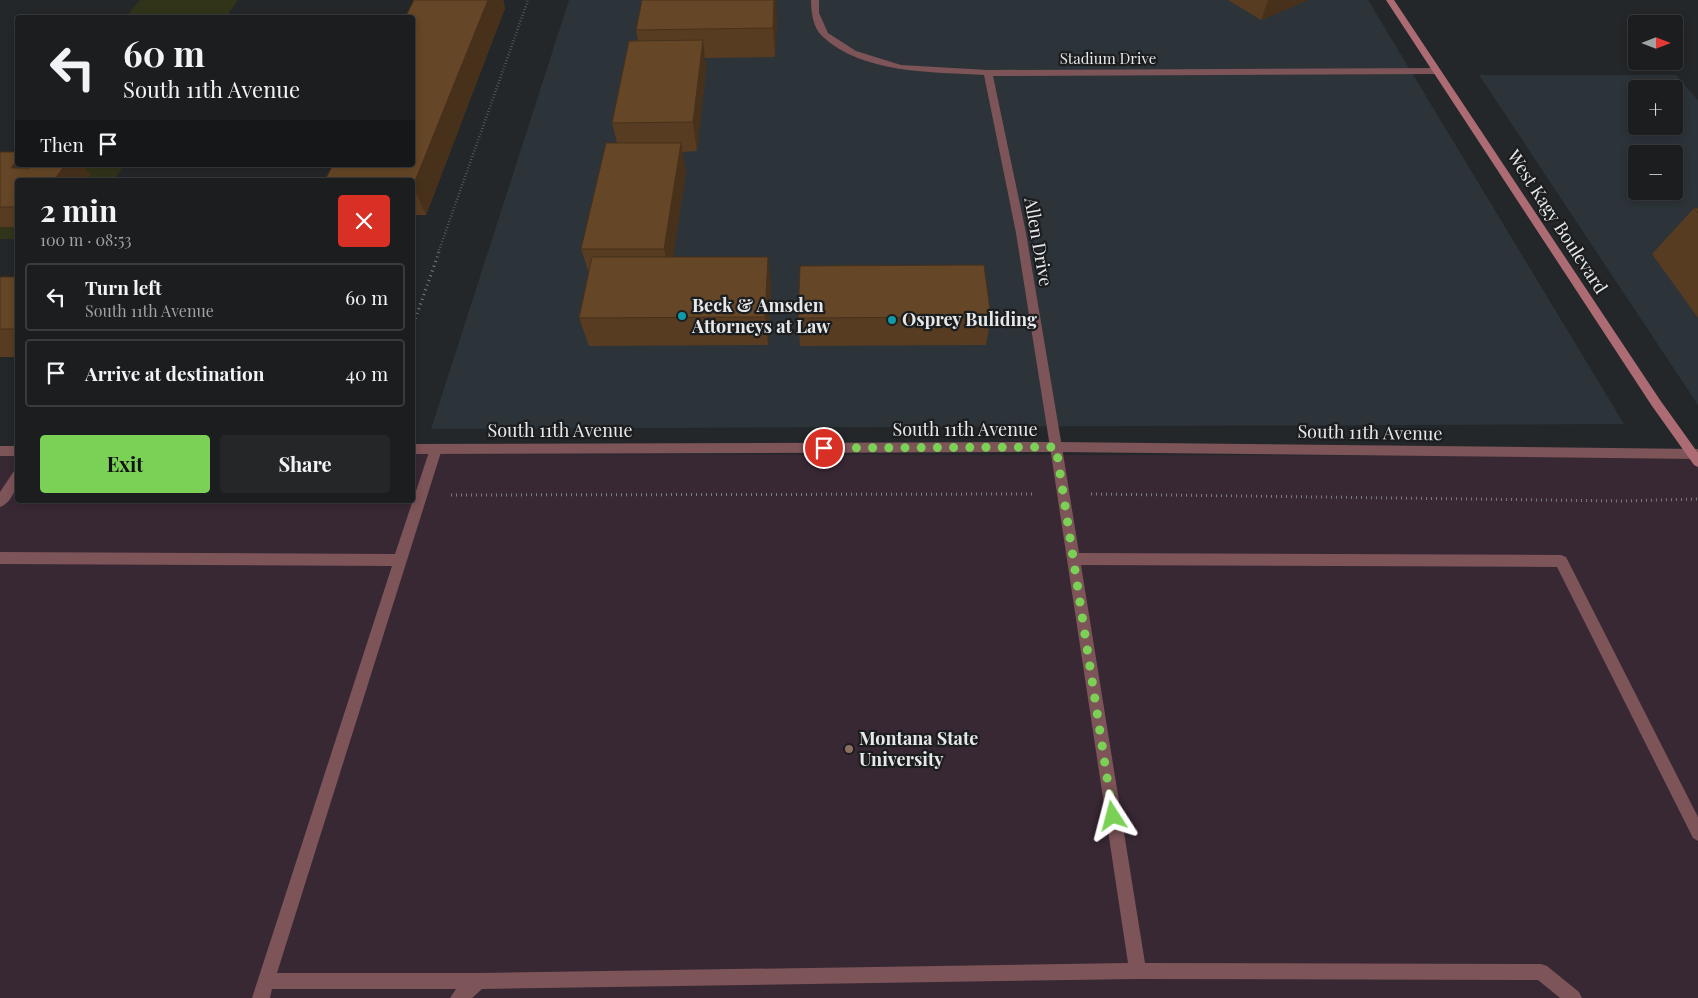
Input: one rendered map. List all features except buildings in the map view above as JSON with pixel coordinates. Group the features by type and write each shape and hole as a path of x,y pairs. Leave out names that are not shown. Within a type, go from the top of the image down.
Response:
{"main road":[{"name":"West Kagy Boulevard","path":"1390,0 1656,403 1696,457"}],"street":[{"name":"Stadium Drive","path":"815,0 815,13 824,34 853,53 900,68 988,73 1436,71"},
{"name":"Allen Drive","path":"988,73 1021,233 1138,971"},
{"name":"South 11th Avenue","path":"415,449 1056,447 1696,457"},
{"path":"261,998 436,449"},
{"path":"0,451 15,451"},
{"path":"0,502 15,480"},
{"path":"0,558 400,560"},
{"path":"1073,559 1561,561 1698,834"},
{"path":"266,981 479,981 1138,971 1541,972 1573,998"},
{"path":"459,998 479,981"}],"path":[{"path":"415,320 528,0"}],"shaded area":[{"path":"569,0 1368,0 1624,424 431,429"},
{"path":"1479,75 1676,75 1680,80 1628,80 1628,135 1683,135 1683,83 1698,100 1698,405"},
{"name":"Montana State University","path":"0,454 15,454 15,503 415,503 415,454 1698,456 1698,998 0,998"}],"green space":[{"path":"140,0 238,0 227,15 128,15"},
{"path":"15,167 123,167 115,178 15,178 15,239 0,239 0,175"}],"place":[{"name":"Beck & Amsden Attorneys at Law","path":"682,316"},
{"name":"Osprey Buliding","path":"892,320"},
{"name":"Montana State University","path":"849,749"}],"route":[{"path":"824,448 1056,447 1113,816"}]}
